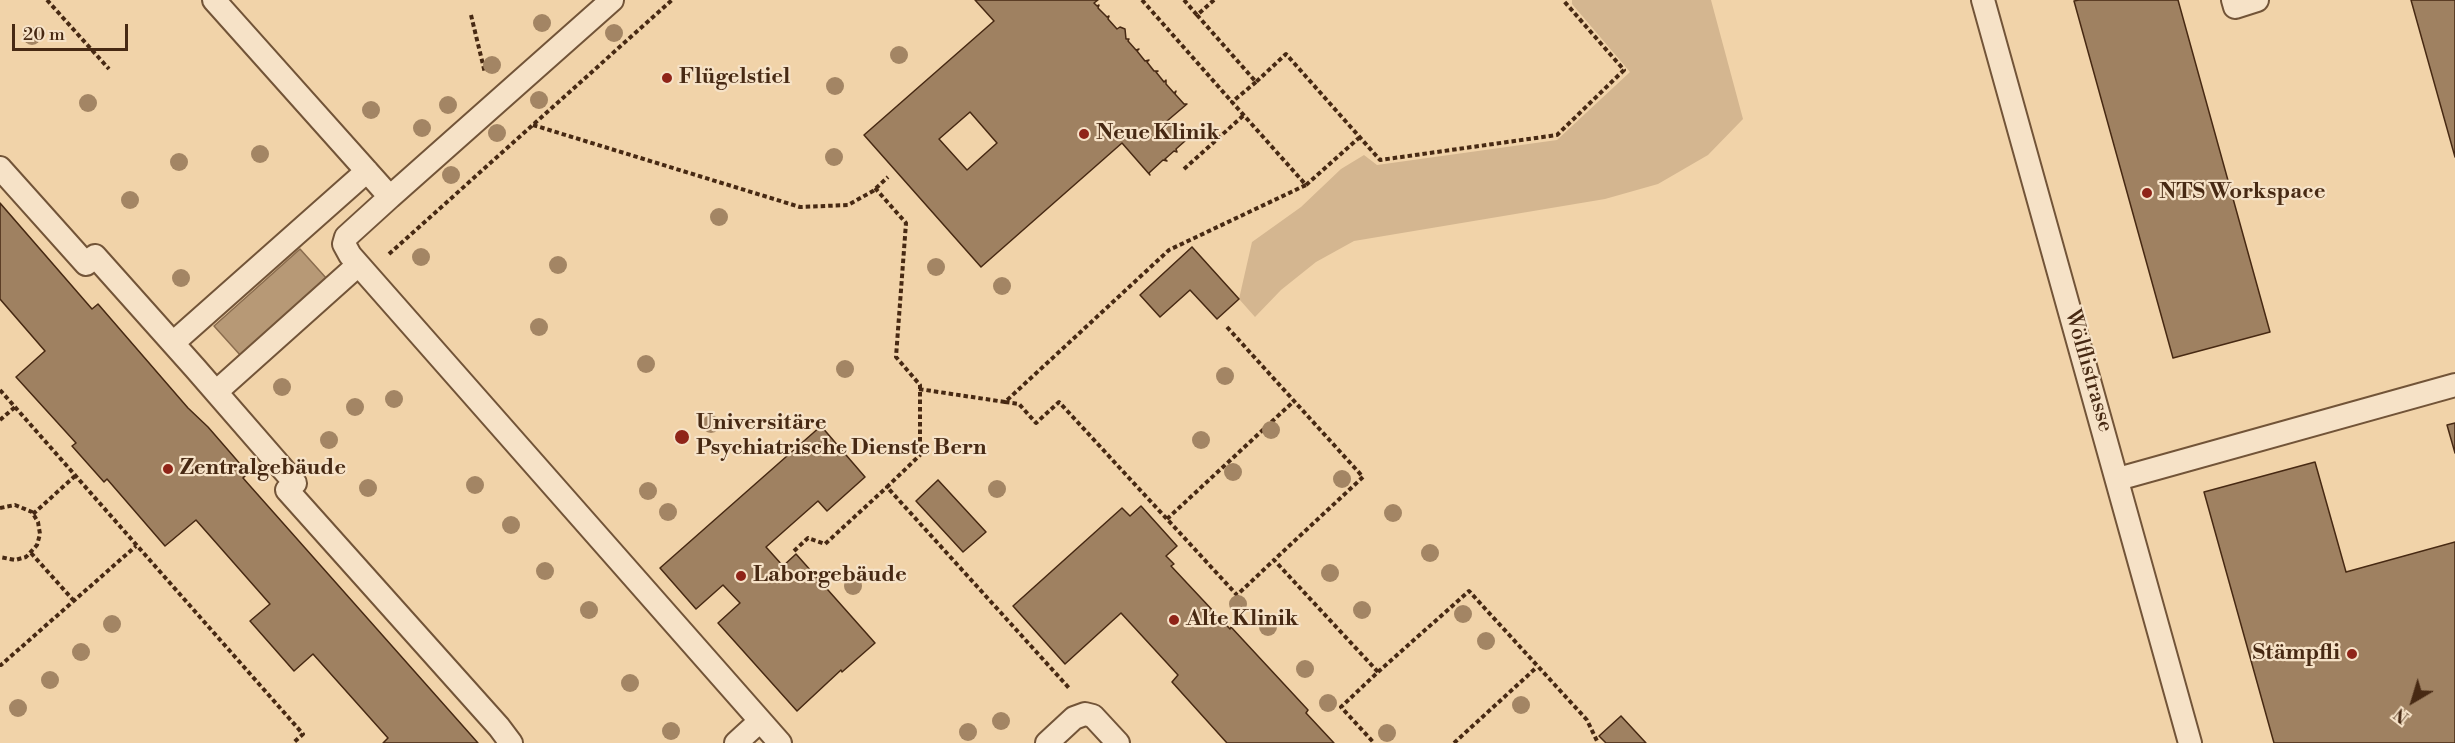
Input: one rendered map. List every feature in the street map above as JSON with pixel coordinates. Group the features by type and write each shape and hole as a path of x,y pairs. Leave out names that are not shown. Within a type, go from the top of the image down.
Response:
{"lane":[{"path":"214,0 390,197"},
{"path":"612,0 351,231 344,240 346,251 780,743"},
{"name":"Wölflistrasse","path":"1983,0 2190,743"},
{"path":"2233,0 2235,7 2257,0"},
{"path":"0,168 86,264 95,256 216,392 296,483 287,490 500,726 511,743"},
{"path":"173,344 367,171"},
{"path":"216,392 362,269"},
{"path":"2118,479 2455,385"},
{"path":"1047,743 1077,716 1089,714 1118,743"},
{"path":"736,743 760,721"}],"path":[{"path":"47,0 109,69"},
{"path":"362,269 532,125 672,0"},
{"path":"1143,0 1306,185"},
{"path":"1184,0 1256,82"},
{"path":"1197,15 1214,0"},
{"path":"1232,102 1286,54 1380,160 1557,135 1624,70 1563,0"},
{"path":"471,15 493,106"},
{"path":"1184,169 1244,115"},
{"path":"532,125 794,206 848,205 888,177"},
{"path":"1005,402 1169,250 1306,185 1360,137"},
{"path":"794,551 808,538 825,544 920,455 918,382 896,357 906,223 875,188"},
{"path":"919,389 1019,404 1036,423 1059,402 1237,595 1364,477 1227,327"},
{"path":"0,390 303,734 292,743"},
{"path":"1167,519 1294,401"},
{"path":"0,420 15,407"},
{"path":"33,514 75,476"},
{"path":"887,487 1097,720"},
{"path":"0,508 15,505 33,514 38,522 40,534 37,545 31,553 15,560 0,557"},
{"path":"0,663 1,665 136,546"},
{"path":"31,553 74,601"},
{"path":"1274,560 1378,672"},
{"path":"1374,743 1341,707 1469,591 1587,720 1598,743"},
{"path":"1454,743 1537,667"}],"shaded area":[{"path":"1572,0 1711,0 1743,119 1708,155 1658,184 1605,199 1354,241 1316,262 1281,290 1255,317 1239,299 1252,242 1301,207 1341,169 1364,155 1377,165 1557,140 1630,72 1572,4"},
{"path":"300,249 327,279 241,356 214,326"}],"building":[{"name":"Neue Klinik","path":"975,0 1098,0 1094,3 1099,5 1098,8 1107,17 1109,16 1108,19 1117,29 1120,27 1125,29 1126,39 1129,39 1128,41 1136,50 1139,49 1137,51 1145,61 1149,60 1147,62 1154,71 1158,71 1156,72 1164,82 1166,80 1166,84 1174,93 1176,91 1175,94 1184,104 1187,104 1167,121 1175,130 1177,128 1177,132 1185,141 1176,149 1177,152 1174,151 1165,159 1167,161 1163,160 1149,173 1150,175 1122,143 981,267 864,135 994,21","holes":["970,112 997,143 967,170 939,139"]},
{"path":"2178,0 2270,332 2173,358 2074,1"},
{"path":"2411,0 2455,0 2455,157"},
{"name":"Zentralgebäude","path":"0,203 92,309 98,304 188,408 208,427 248,473 243,478 478,743 383,743 388,738 313,654 294,671 250,621 270,604 196,520 165,546 107,479 104,482 72,446 76,443 16,377 45,351 0,299"},
{"path":"1192,247 1239,299 1217,319 1190,290 1160,317 1140,295"},
{"path":"2455,423 2455,453 2447,425"},
{"name":"Laborgebäude","path":"821,426 865,477 827,511 818,501 766,547 783,566 796,554 875,643 842,672 841,670 797,711 718,623 740,603 723,585 696,609 660,568"},
{"name":"Stämpfli","path":"2315,462 2346,572 2455,542 2455,743 2274,743 2204,492"},
{"path":"938,480 986,532 963,552 916,501"},
{"name":"Alte Klinik","path":"1141,506 1177,546 1166,556 1174,564 1171,566 1308,710 1306,713 1334,743 1227,743 1172,682 1178,675 1121,613 1065,664 1013,606 1122,508 1130,516"},
{"path":"1621,716 1646,743 1606,743 1599,736"}],"place":[{"name":"Flügelstiel","path":"667,78"},
{"name":"Neue Klinik","path":"1084,134"},
{"name":"NTS Workspace","path":"2147,193"},
{"name":"Universitäre Psychiatrische Dienste Bern","path":"682,437"},
{"name":"Zentralgebäude","path":"168,469"},
{"name":"Laborgebäude","path":"741,576"},
{"name":"Alte Klinik","path":"1174,620"},
{"name":"Stämpfli","path":"2352,654"}]}
